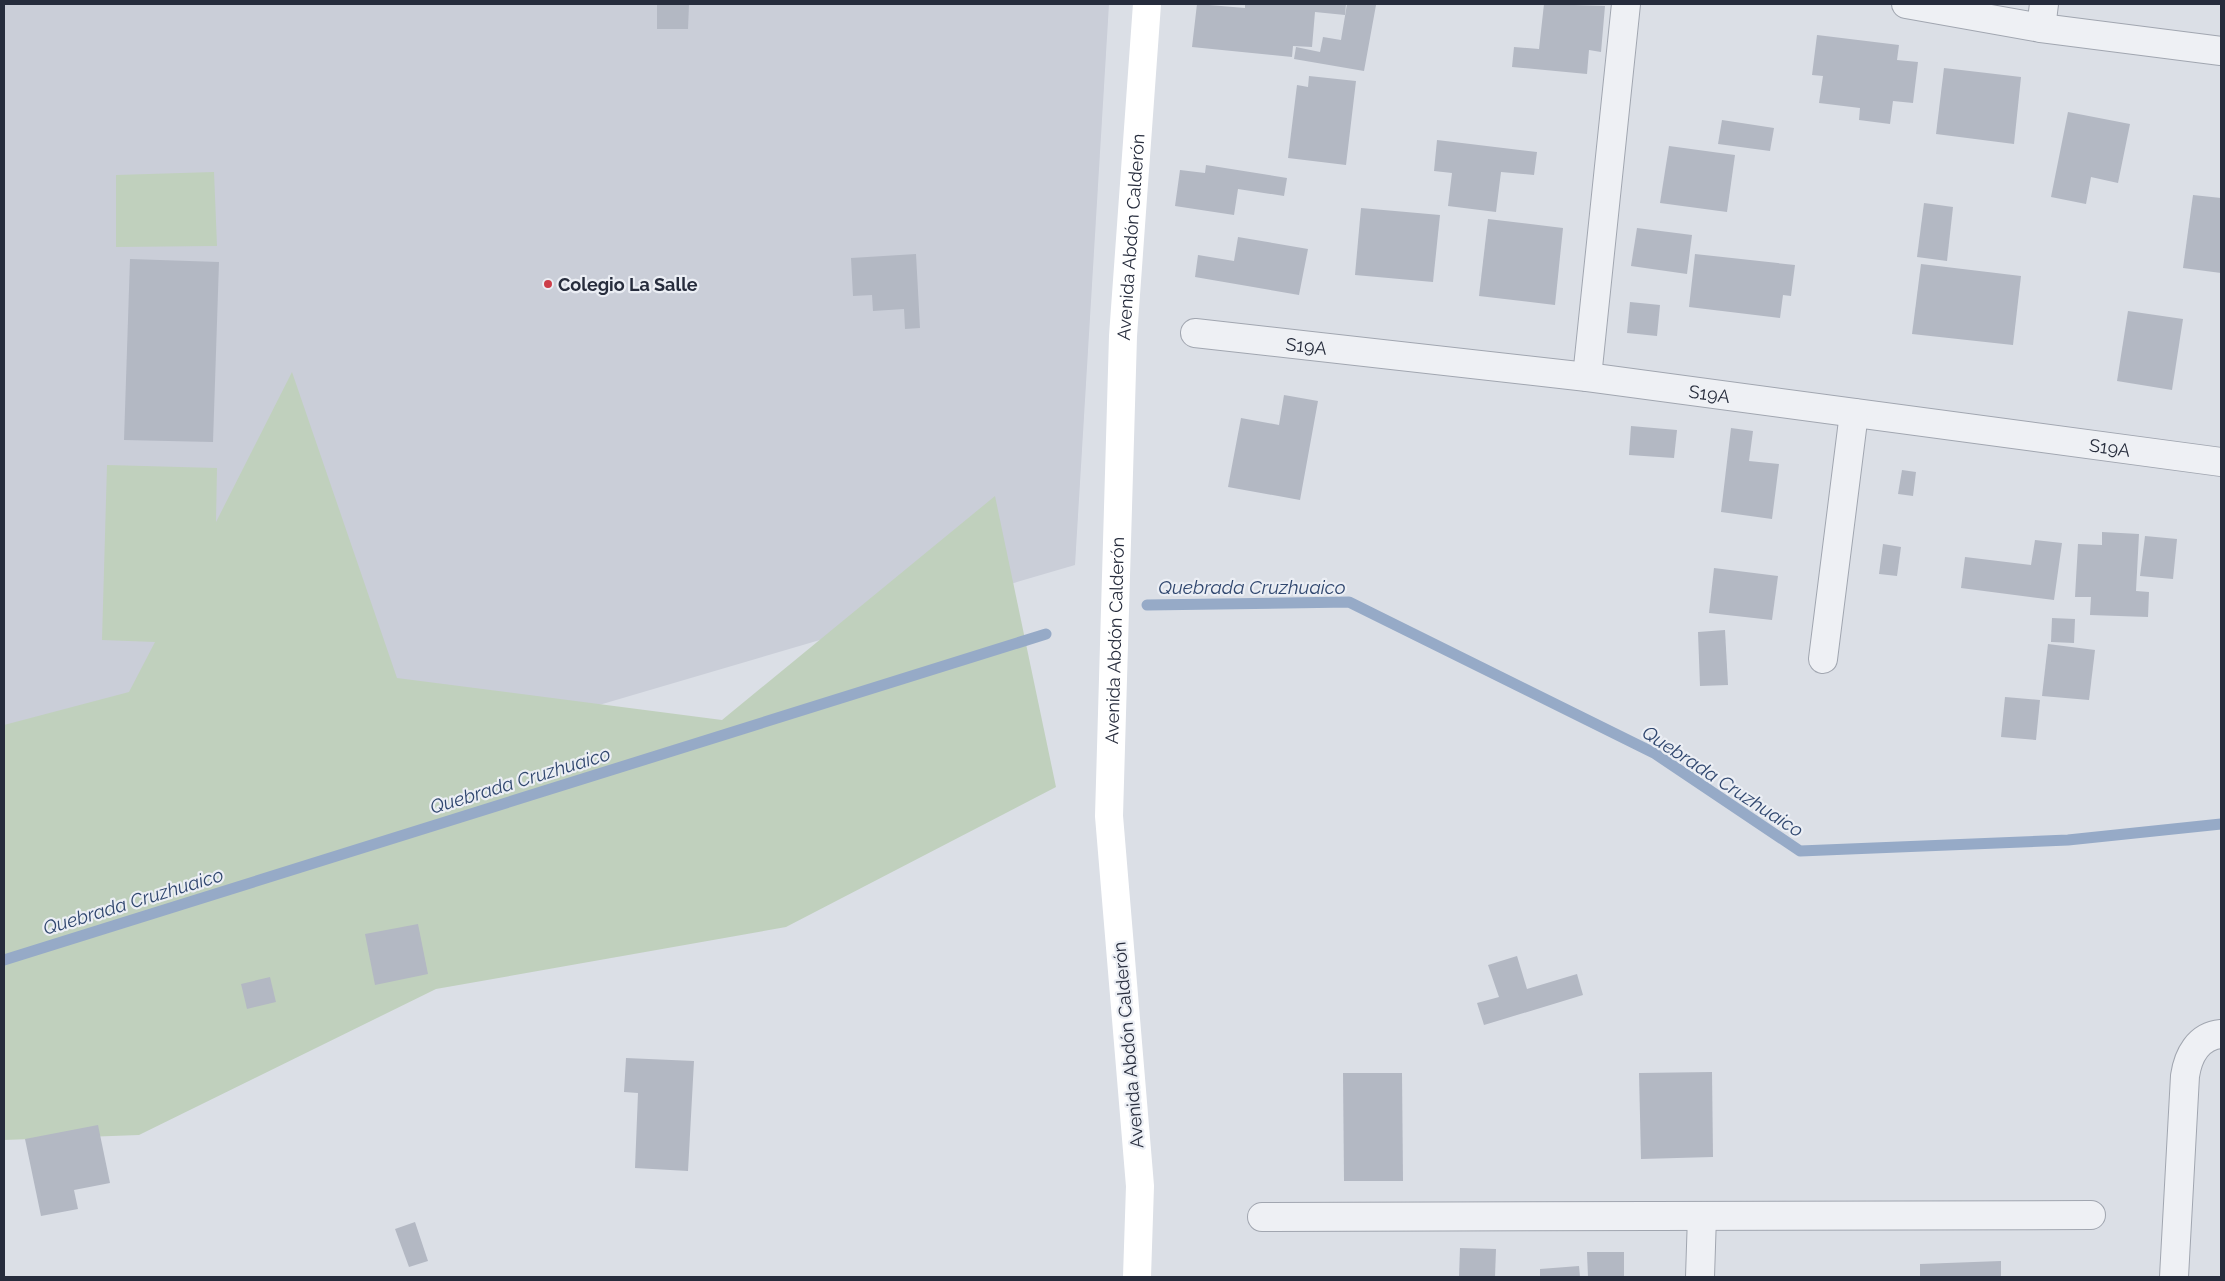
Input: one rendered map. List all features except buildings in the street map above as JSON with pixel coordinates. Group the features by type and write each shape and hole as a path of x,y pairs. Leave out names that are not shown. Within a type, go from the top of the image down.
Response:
{"street":[{"name":"Avenida Abdón Calderón","path":"1137,1277 1140,1186 1108,816 1123,336 1147,4"},
{"path":"1587,377 1626,4"},
{"path":"1906,4 2042,16 2221,51"},
{"name":"S19A","path":"1195,333 1587,377 2221,462"},
{"path":"1824,659 1854,413"},
{"path":"2174,1277 2187,1061 2195,1048 2205,1040 2221,1034"},
{"path":"1262,1217 2091,1215"},
{"path":"1700,1277 1702,1216"}],"shaded area":[{"name":"Colegio La Salle","path":"4,4 1109,4 1075,565 4,880"}],"green space":[{"path":"214,172 217,246 116,247 116,175"},
{"path":"292,372 397,678 722,720 995,496 1056,787 786,927 436,989 139,1135 4,1140 4,725 129,692 155,642 102,640 107,465 217,468 216,522"}],"waterway":[{"name":"Quebrada Cruzhuaico","path":"1147,605 1349,602 1654,753 1800,851 2068,840 2221,824"},
{"name":"Quebrada Cruzhuaico","path":"4,960 1046,634"}],"place":[{"name":"Colegio La Salle","path":"548,284"}]}
